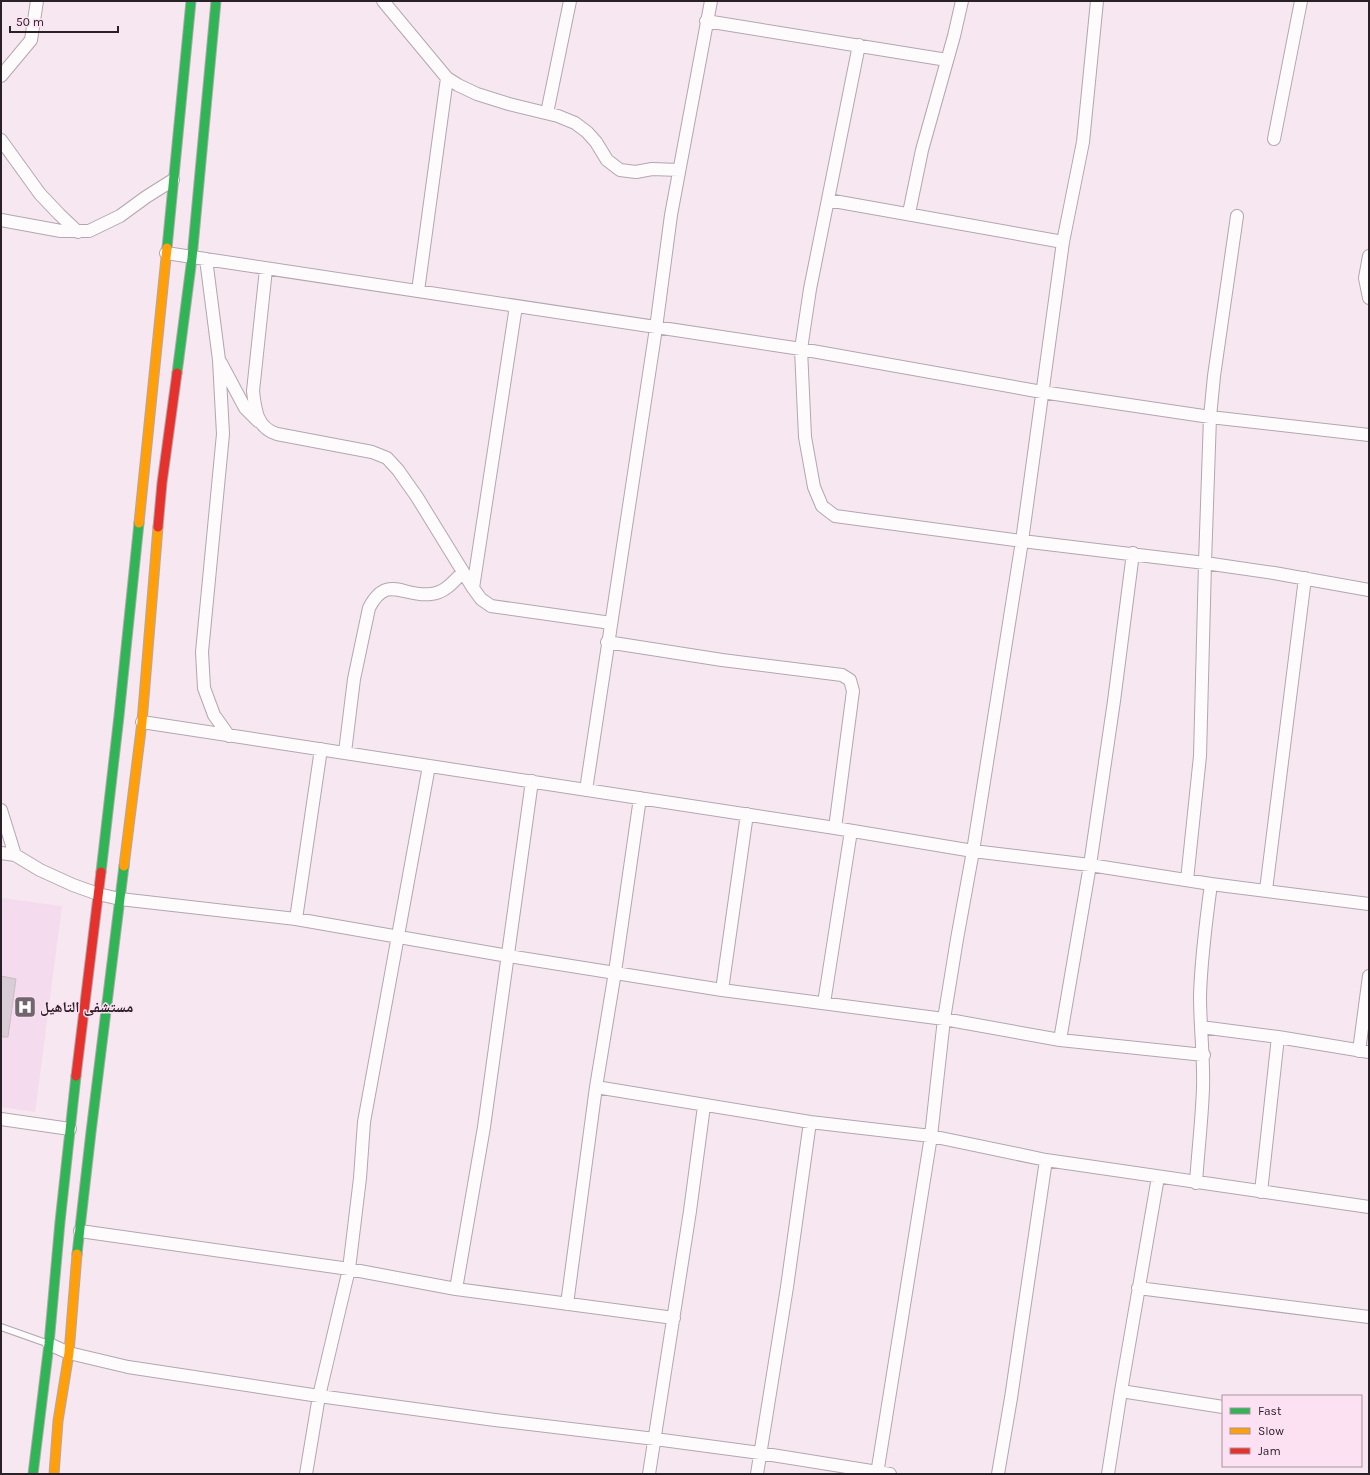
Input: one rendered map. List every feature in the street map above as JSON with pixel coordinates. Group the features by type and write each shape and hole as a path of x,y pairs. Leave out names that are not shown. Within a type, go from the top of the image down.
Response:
{"main road":[{"path":"33,1474 49,1344 60,1222 83,1010 119,716 185,73 191,1"},
{"path":"54,1474 58,1421 69,1353 80,1231 142,722 162,483 192,258 216,1"}],"street":[{"path":"1,76 31,40 37,1"},
{"path":"382,1 447,78 458,85 477,94 509,104 558,116 575,123 587,132 596,142 607,160 620,170 636,172 652,169 679,170"},
{"path":"547,113 570,1"},
{"path":"586,790 607,642 656,328 671,215 710,1"},
{"path":"909,213 922,150 962,1"},
{"path":"877,1473 930,1136 944,1019 973,851 1022,541 1063,242 1083,142 1096,1"},
{"path":"1274,139 1301,1"},
{"path":"706,21 947,60"},
{"path":"859,45 810,289 801,349 806,437 814,487 822,506 835,516 1022,541 1133,553 1305,578 1369,590"},
{"path":"418,291 447,78"},
{"path":"1,140 40,194 78,232"},
{"path":"1,220 62,231 90,231 120,216 146,197 174,180"},
{"path":"828,200 909,213 1063,242"},
{"path":"1187,880 1200,756 1210,418 1214,376 1237,216"},
{"path":"166,253 801,349 1042,392 1210,418 1369,435"},
{"path":"1369,256 1365,278 1369,298"},
{"path":"206,259 219,360 223,434 202,652 204,688 214,715 229,736"},
{"path":"264,428 255,408 253,391 266,268"},
{"path":"473,588 516,306"},
{"path":"219,360 245,408 264,428 270,432 372,452 387,458 398,470 417,497 473,588 482,600 491,606 611,623"},
{"path":"1060,1040 1090,865 1114,701 1133,553"},
{"path":"345,752 354,679 369,608 374,598 381,592 390,589 421,595 432,594 447,587 463,572"},
{"path":"1266,890 1305,578"},
{"path":"607,642 722,660 842,675 850,680 853,691 835,828"},
{"path":"142,722 747,814 973,851 1090,865 1211,884 1369,904"},
{"path":"296,919 321,749"},
{"path":"306,1474 319,1396 350,1269 360,1178 364,1122 429,766"},
{"path":"456,1289 484,1127 532,781"},
{"path":"567,1304 596,1087 615,972 640,798"},
{"path":"1,810 15,855"},
{"path":"722,990 747,814"},
{"path":"824,1003 851,831"},
{"path":"1,853 15,855 40,870 98,894 120,899 296,919 508,956 722,990 944,1019 1060,1040 1204,1055"},
{"path":"1196,1182 1204,1055 1200,996 1202,952 1211,884"},
{"path":"1201,1027 1278,1037 1364,1051 1369,976"},
{"path":"1261,1192 1278,1037"},
{"path":"596,1087 704,1106 810,1122 930,1136 1046,1160 1158,1177 1261,1192 1369,1204"},
{"path":"649,1474 690,1212 704,1106"},
{"path":"1,1119 70,1129"},
{"path":"757,1474 788,1279 810,1122"},
{"path":"998,1474 1011,1398 1046,1160"},
{"path":"1108,1474 1138,1288 1158,1177"},
{"path":"80,1231 350,1269 456,1289 674,1318"},
{"path":"1138,1288 1369,1317"},
{"path":"49,1344 69,1353 128,1367 319,1396 495,1420 760,1453 890,1474"},
{"path":"1121,1391 1222,1407"}],"lane":[{"path":"1,1327 49,1344"}],"shaded area":[{"name":"مستشفى التاهيل","path":"1,898 62,906 35,1112 1,1107"}],"building":[{"path":"1,976 16,979 8,1037 1,1037"}],"traffic: fast":[{"path":"167,248 191,1"},
{"path":"177,373 192,258 216,1"},
{"path":"101,872 139,523"},
{"path":"77,1254 124,866"},
{"path":"33,1474 49,1344 60,1222 76,1076"}],"traffic: slow":[{"path":"139,523 167,248"},
{"path":"124,866 142,722 158,527"},
{"path":"54,1474 58,1421 69,1353 77,1254"}],"traffic: jam":[{"path":"158,527 162,483 177,373"},
{"path":"76,1076 101,872"}],"place":[{"name":"مستشفى التاهيل","path":"25,1007"}]}
